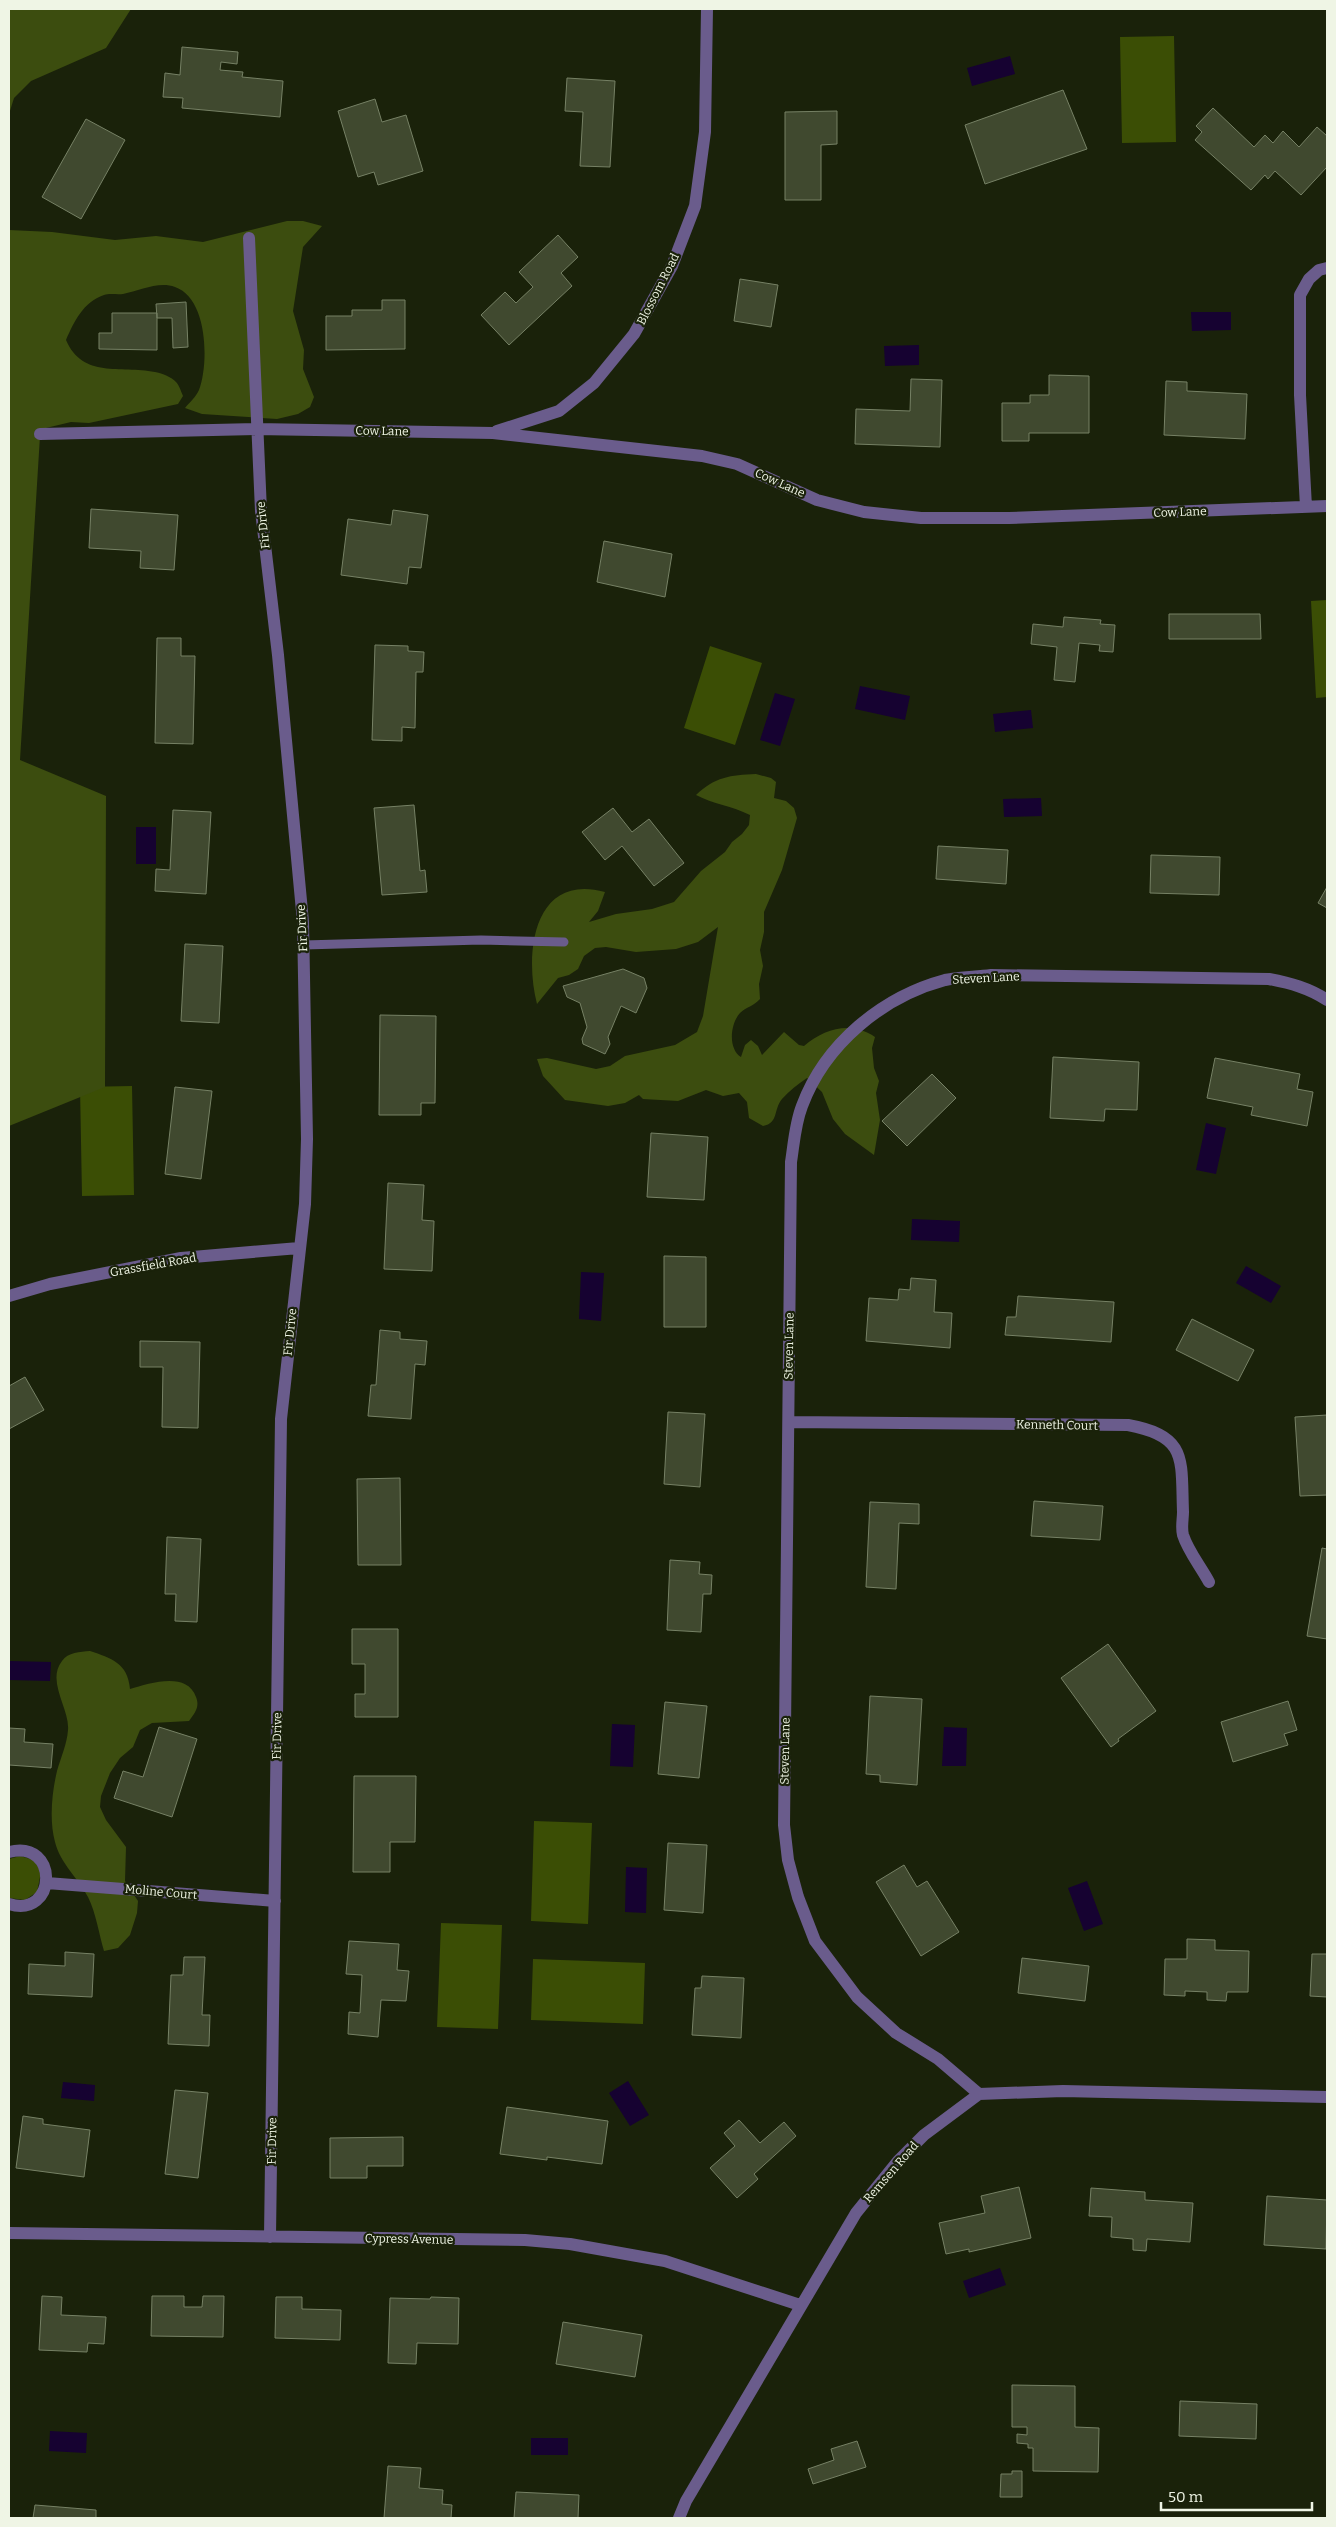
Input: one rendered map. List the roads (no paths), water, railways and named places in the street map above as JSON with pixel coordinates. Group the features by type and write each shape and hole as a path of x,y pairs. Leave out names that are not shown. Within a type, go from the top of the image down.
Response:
{"street":[{"name":"Blossom Road","path":"492,432 559,411 594,383 634,334 672,266 695,206 701,160 707,83 707,9"},
{"path":"249,238 256,429"},
{"path":"1306,507 1300,395 1300,295 1309,280 1319,270 1327,268"},
{"name":"Cow Lane","path":"40,434 256,429 492,432 702,456 737,464 817,500 864,512 921,518 1009,518 1327,506"},
{"name":"Fir Drive","path":"256,429 261,511 278,655 304,945 307,1139 305,1204 281,1419 270,2237"},
{"name":"Steven Lane","path":"979,2094 938,2059 896,2033 857,1997 815,1941 798,1897 788,1860 784,1825 791,1162 796,1126 802,1105 820,1071 840,1044 859,1025 900,997 946,980 991,975 1269,979 1292,983 1327,1000"},
{"name":"Grassfield Road","path":"9,1296 50,1284 181,1258 299,1248"},
{"name":"Kenneth Court","path":"789,1422 1128,1425 1151,1429 1161,1434 1174,1446 1181,1463 1183,1534 1209,1582"},
{"path":"9,1852 19,1850 37,1857 43,1864 47,1883 44,1891 32,1903 23,1906 9,1904"},
{"name":"Moline Court","path":"47,1883 275,1902"},
{"path":"979,2094 1063,2091 1327,2097"},
{"name":"Remsen Road","path":"679,2518 686,2501 856,2213 898,2161 924,2135 979,2094"},
{"name":"Cypress Avenue","path":"9,2234 525,2240 570,2244 665,2261 800,2305"}],"lane":[{"path":"304,945 481,940 564,942"}]}
